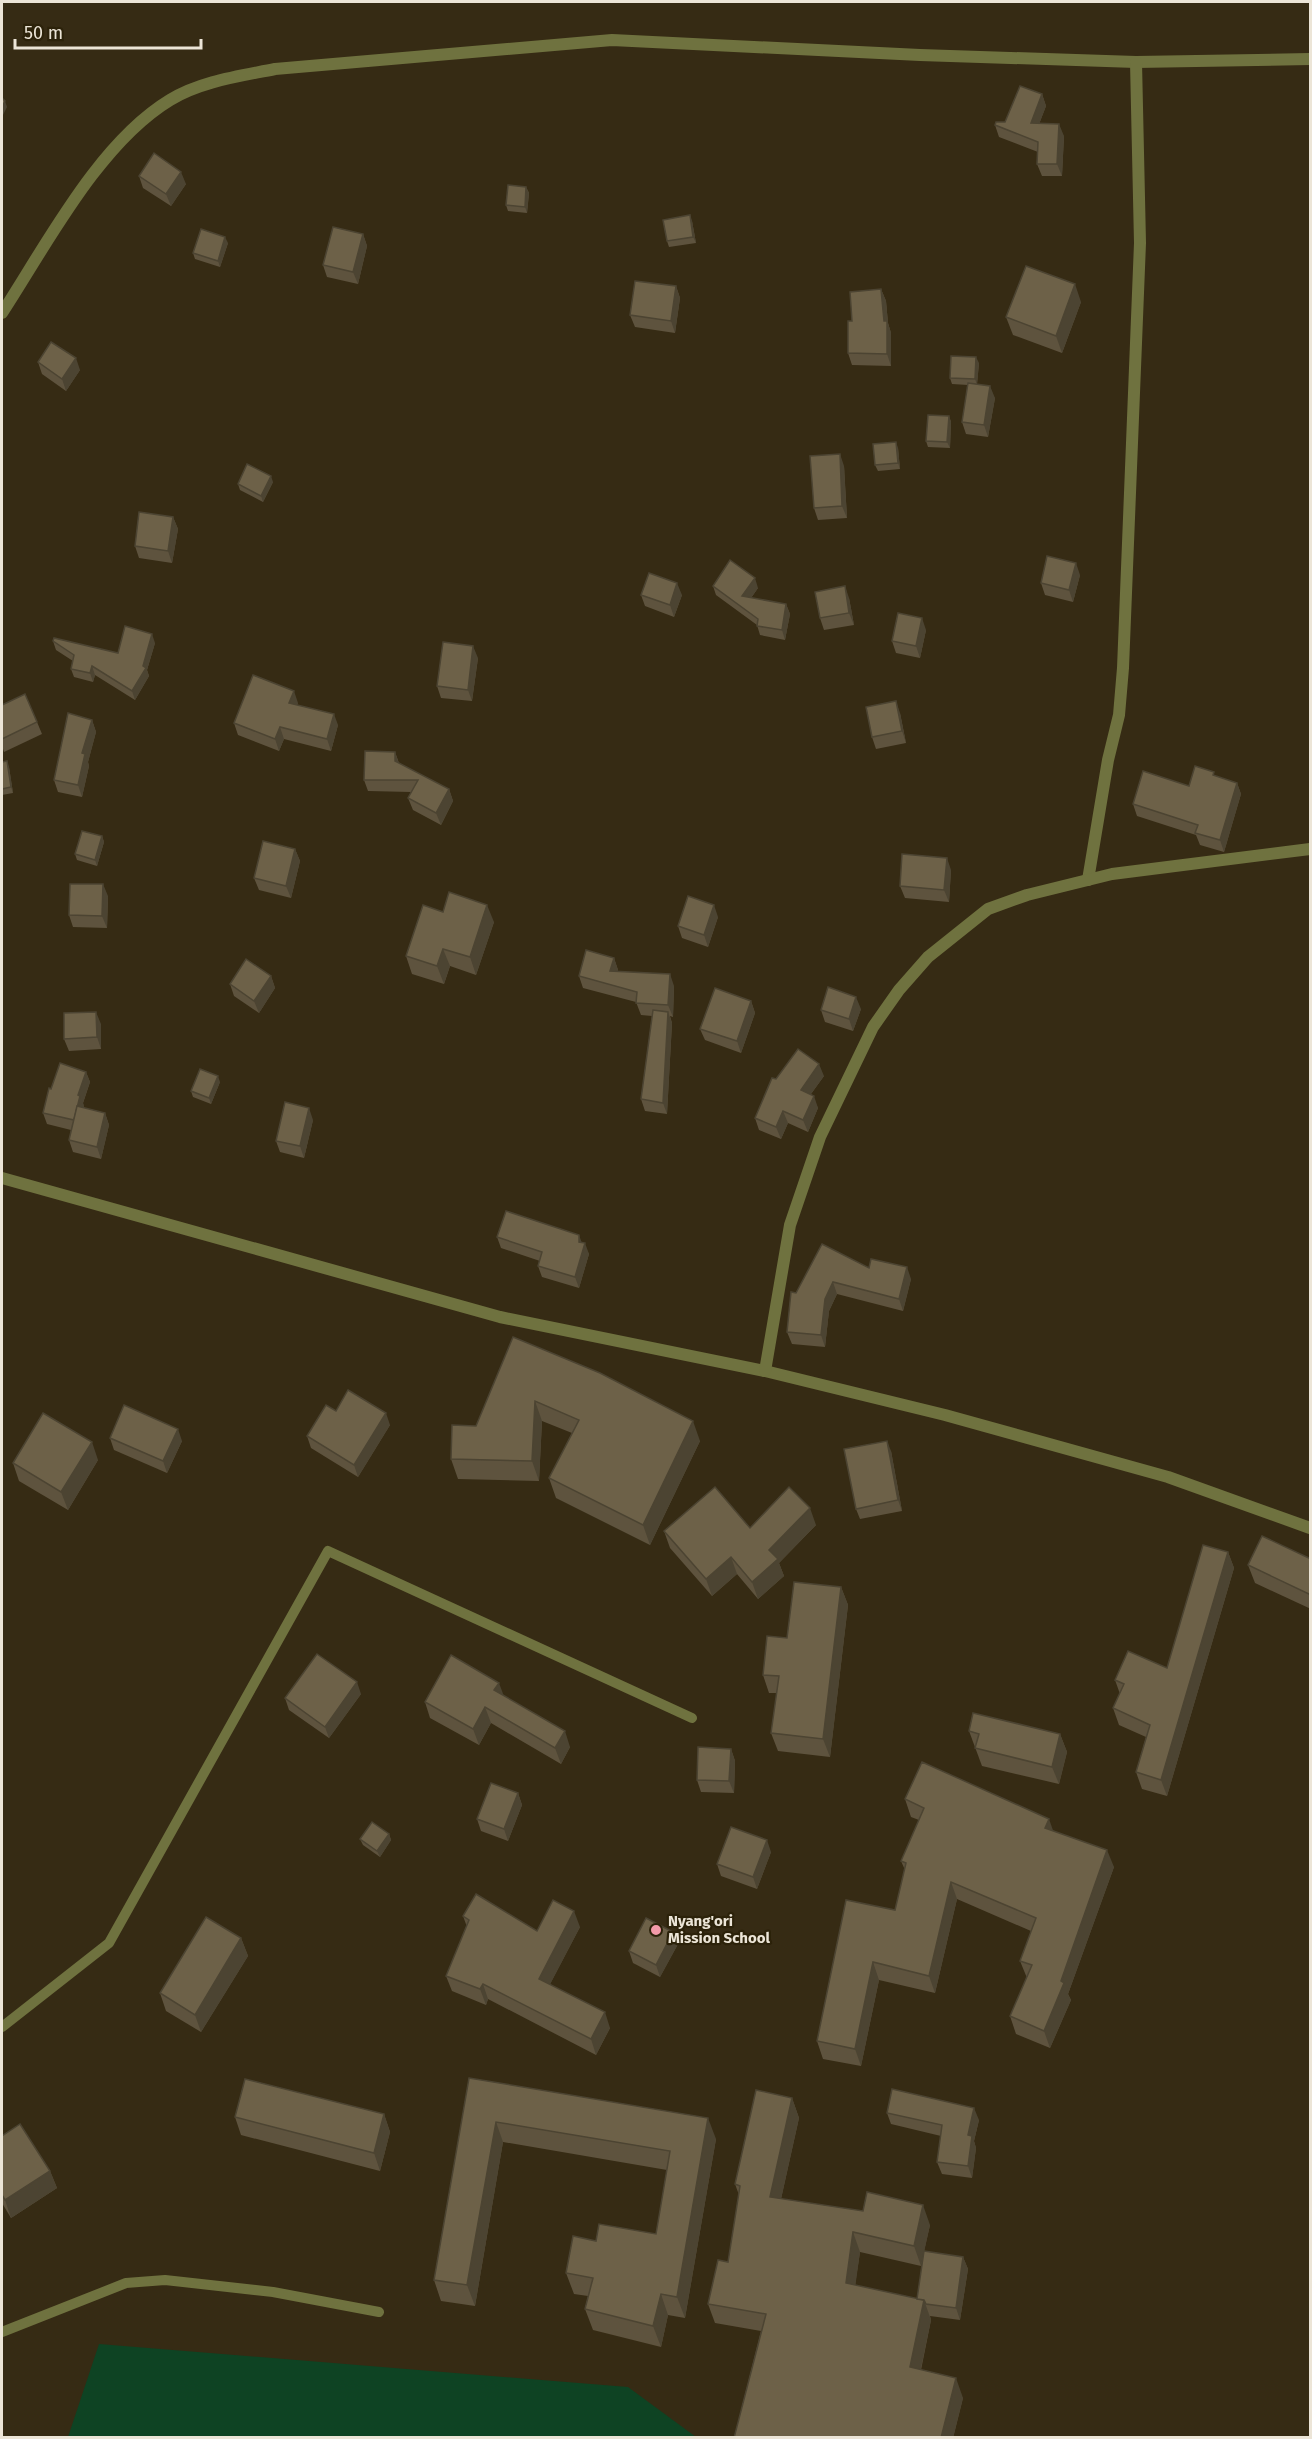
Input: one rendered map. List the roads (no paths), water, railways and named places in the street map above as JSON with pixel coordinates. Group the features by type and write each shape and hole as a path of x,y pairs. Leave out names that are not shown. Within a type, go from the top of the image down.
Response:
{"street":[{"path":"2,314 109,152 137,124 172,99 221,80 275,69 612,40 920,55 1136,62 1311,59"},
{"path":"1088,880 1108,760 1119,715 1123,668 1140,243 1136,62"},
{"path":"765,1371 790,1225 820,1137 873,1027 899,990 928,957 988,909 1027,895 1112,874 1311,849"},
{"path":"2,1178 500,1317 765,1371 945,1415 1168,1477 1311,1528"}],"lane":[{"path":"2,2027 109,1943 328,1551 692,1718"},
{"path":"2,2332 126,2283 165,2280 273,2292 379,2312"}],"place":[{"name":"Nyang'ori Mission School","path":"656,1930"}]}
